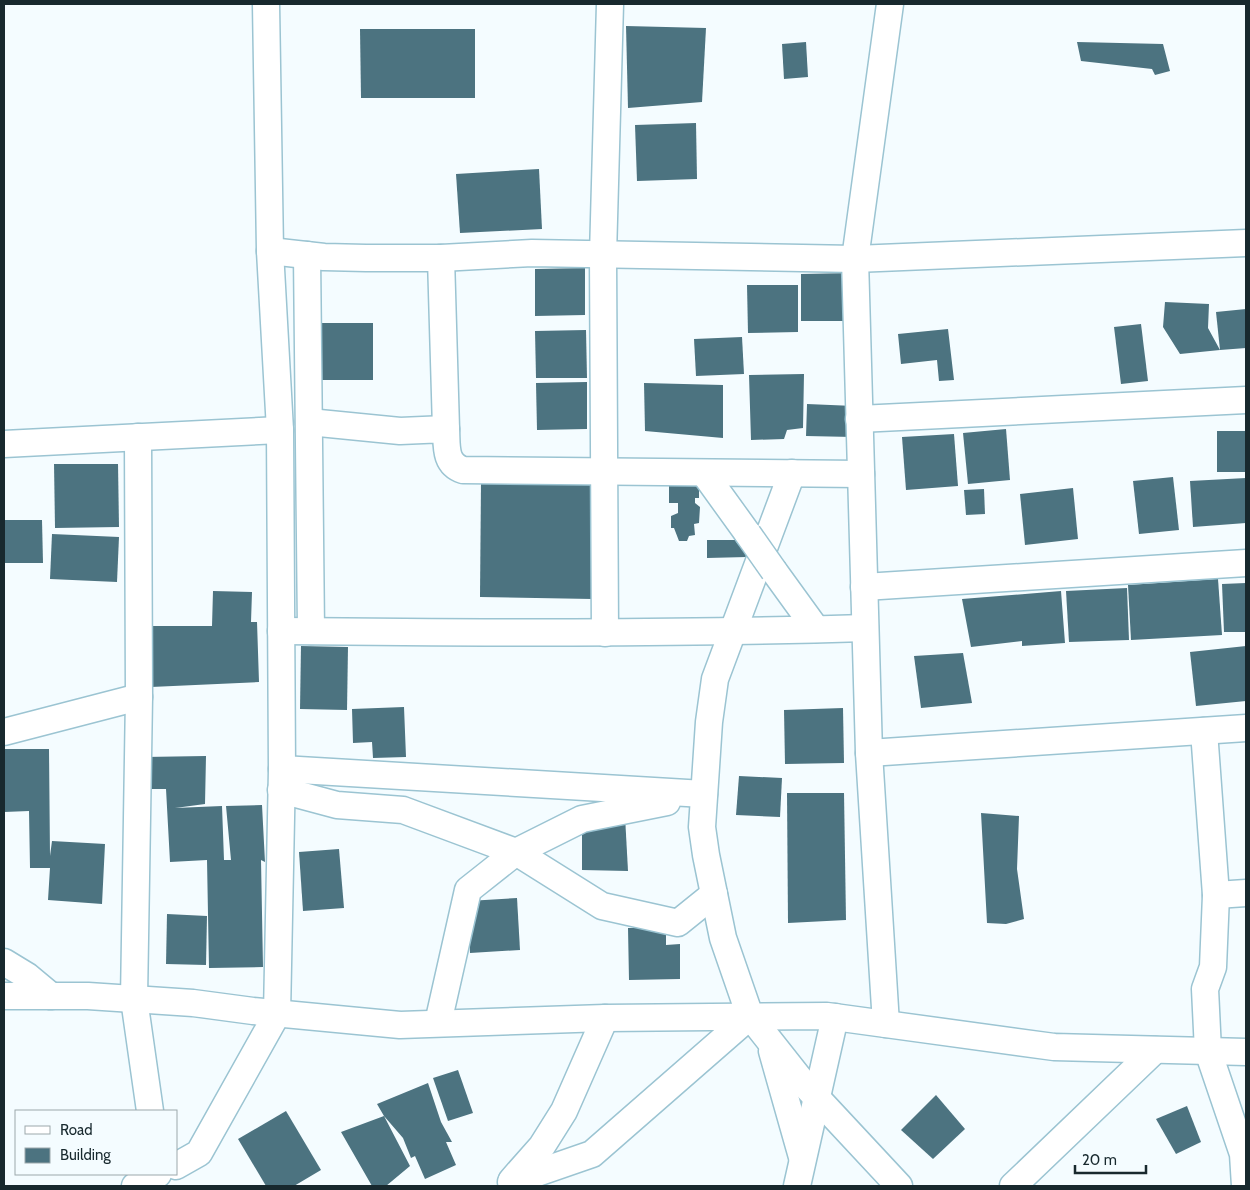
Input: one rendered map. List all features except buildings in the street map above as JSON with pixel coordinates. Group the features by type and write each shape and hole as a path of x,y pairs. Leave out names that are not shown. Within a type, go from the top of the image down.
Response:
{"street":[{"path":"178,1166 199,1153 277,1014 281,779 280,430 270,251 266,4"},
{"path":"605,633 603,255 610,4"},
{"path":"886,1024 869,753 855,259 890,4"},
{"path":"270,251 307,255 441,258 532,253 855,259 1246,243"},
{"path":"307,255 310,632"},
{"path":"441,258 446,428 448,460 454,467 463,470 861,474"},
{"path":"859,419 1246,400"},
{"path":"309,422 400,431 446,428"},
{"path":"4,444 280,430"},
{"path":"138,437 139,697 134,999 150,1110"},
{"path":"704,473 816,629"},
{"path":"792,473 715,679 709,722 702,827 723,938 750,1016 817,1098 899,1186"},
{"path":"864,587 1246,563"},
{"path":"281,631 462,634 732,632 865,628"},
{"path":"4,732 139,697"},
{"path":"869,753 1246,728"},
{"path":"1204,731 1216,895 1213,966 1205,989 1208,1051 1243,1154 1245,1186"},
{"path":"281,779 704,794"},
{"path":"281,779 337,805 403,810 516,852 602,906 678,924 714,894"},
{"path":"438,1023 468,890 516,852 582,819 704,794"},
{"path":"1216,895 1246,893"},
{"path":"4,962 27,976 51,996"},
{"path":"4,996 134,999 193,1003 277,1014 400,1025 605,1018 835,1017 1054,1047 1246,1052"},
{"path":"561,1186 592,1154 750,1016"},
{"path":"797,1186 835,1017"},
{"path":"509,1184 542,1146 564,1111 605,1018"},
{"path":"768,1038 803,1160"},
{"path":"1013,1186 1155,1050"},
{"path":"509,1184 592,1154"},
{"path":"135,1186 163,1175"}]}
